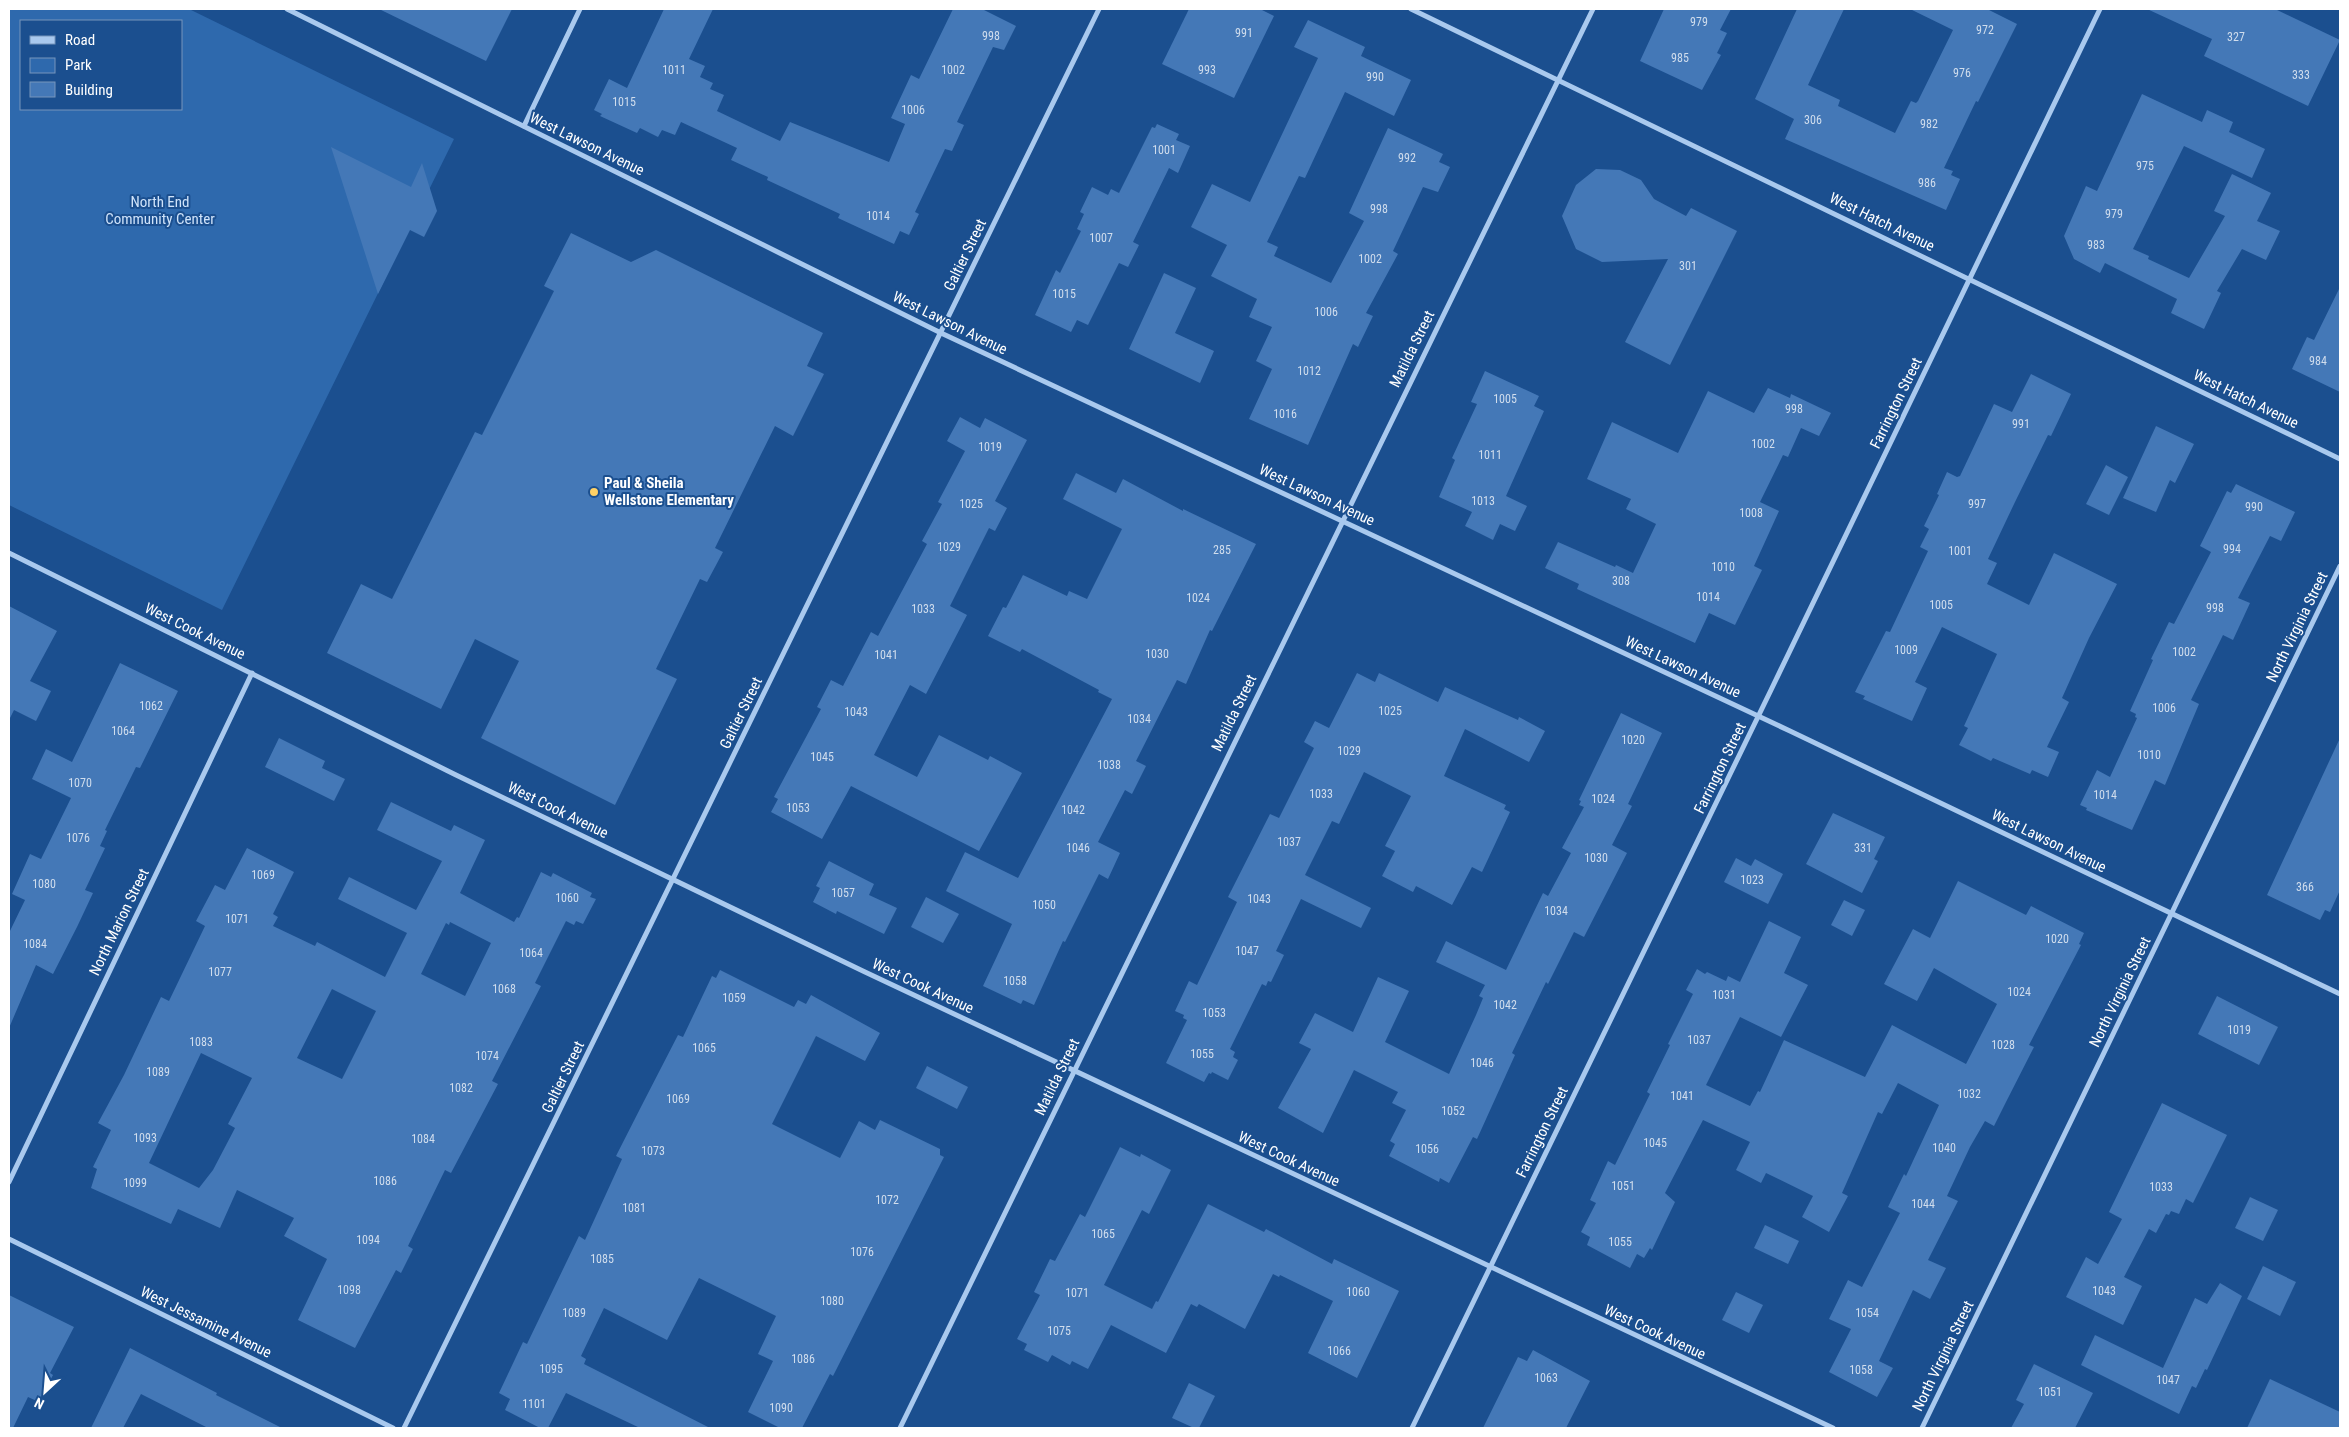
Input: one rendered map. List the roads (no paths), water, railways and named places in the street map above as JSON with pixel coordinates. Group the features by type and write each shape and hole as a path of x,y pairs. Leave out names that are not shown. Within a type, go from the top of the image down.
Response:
{"street":[{"name":"West Lawson Avenue","path":"287,9 941,333 1759,716 2340,994"},
{"path":"524,126 580,9"},
{"name":"Galtier Street","path":"404,1428 1099,9"},
{"name":"West Hatch Avenue","path":"1412,9 2340,459"},
{"name":"Matilda Street","path":"900,1428 1593,9"},
{"name":"Farrington Street","path":"1412,1428 1759,716 2100,9"},
{"name":"West Cook Avenue","path":"9,553 674,880 1490,1268 1832,1428"},
{"name":"North Virginia Street","path":"1922,1428 2340,566"},
{"name":"North Marion Street","path":"9,1182 252,673"},
{"name":"West Jessamine Avenue","path":"9,1239 393,1428"}],"place":[{"name":"Paul & Sheila Wellstone Elementary","path":"594,492"}],"park label":[{"name":"North End Community Center","path":"160,210"}]}
